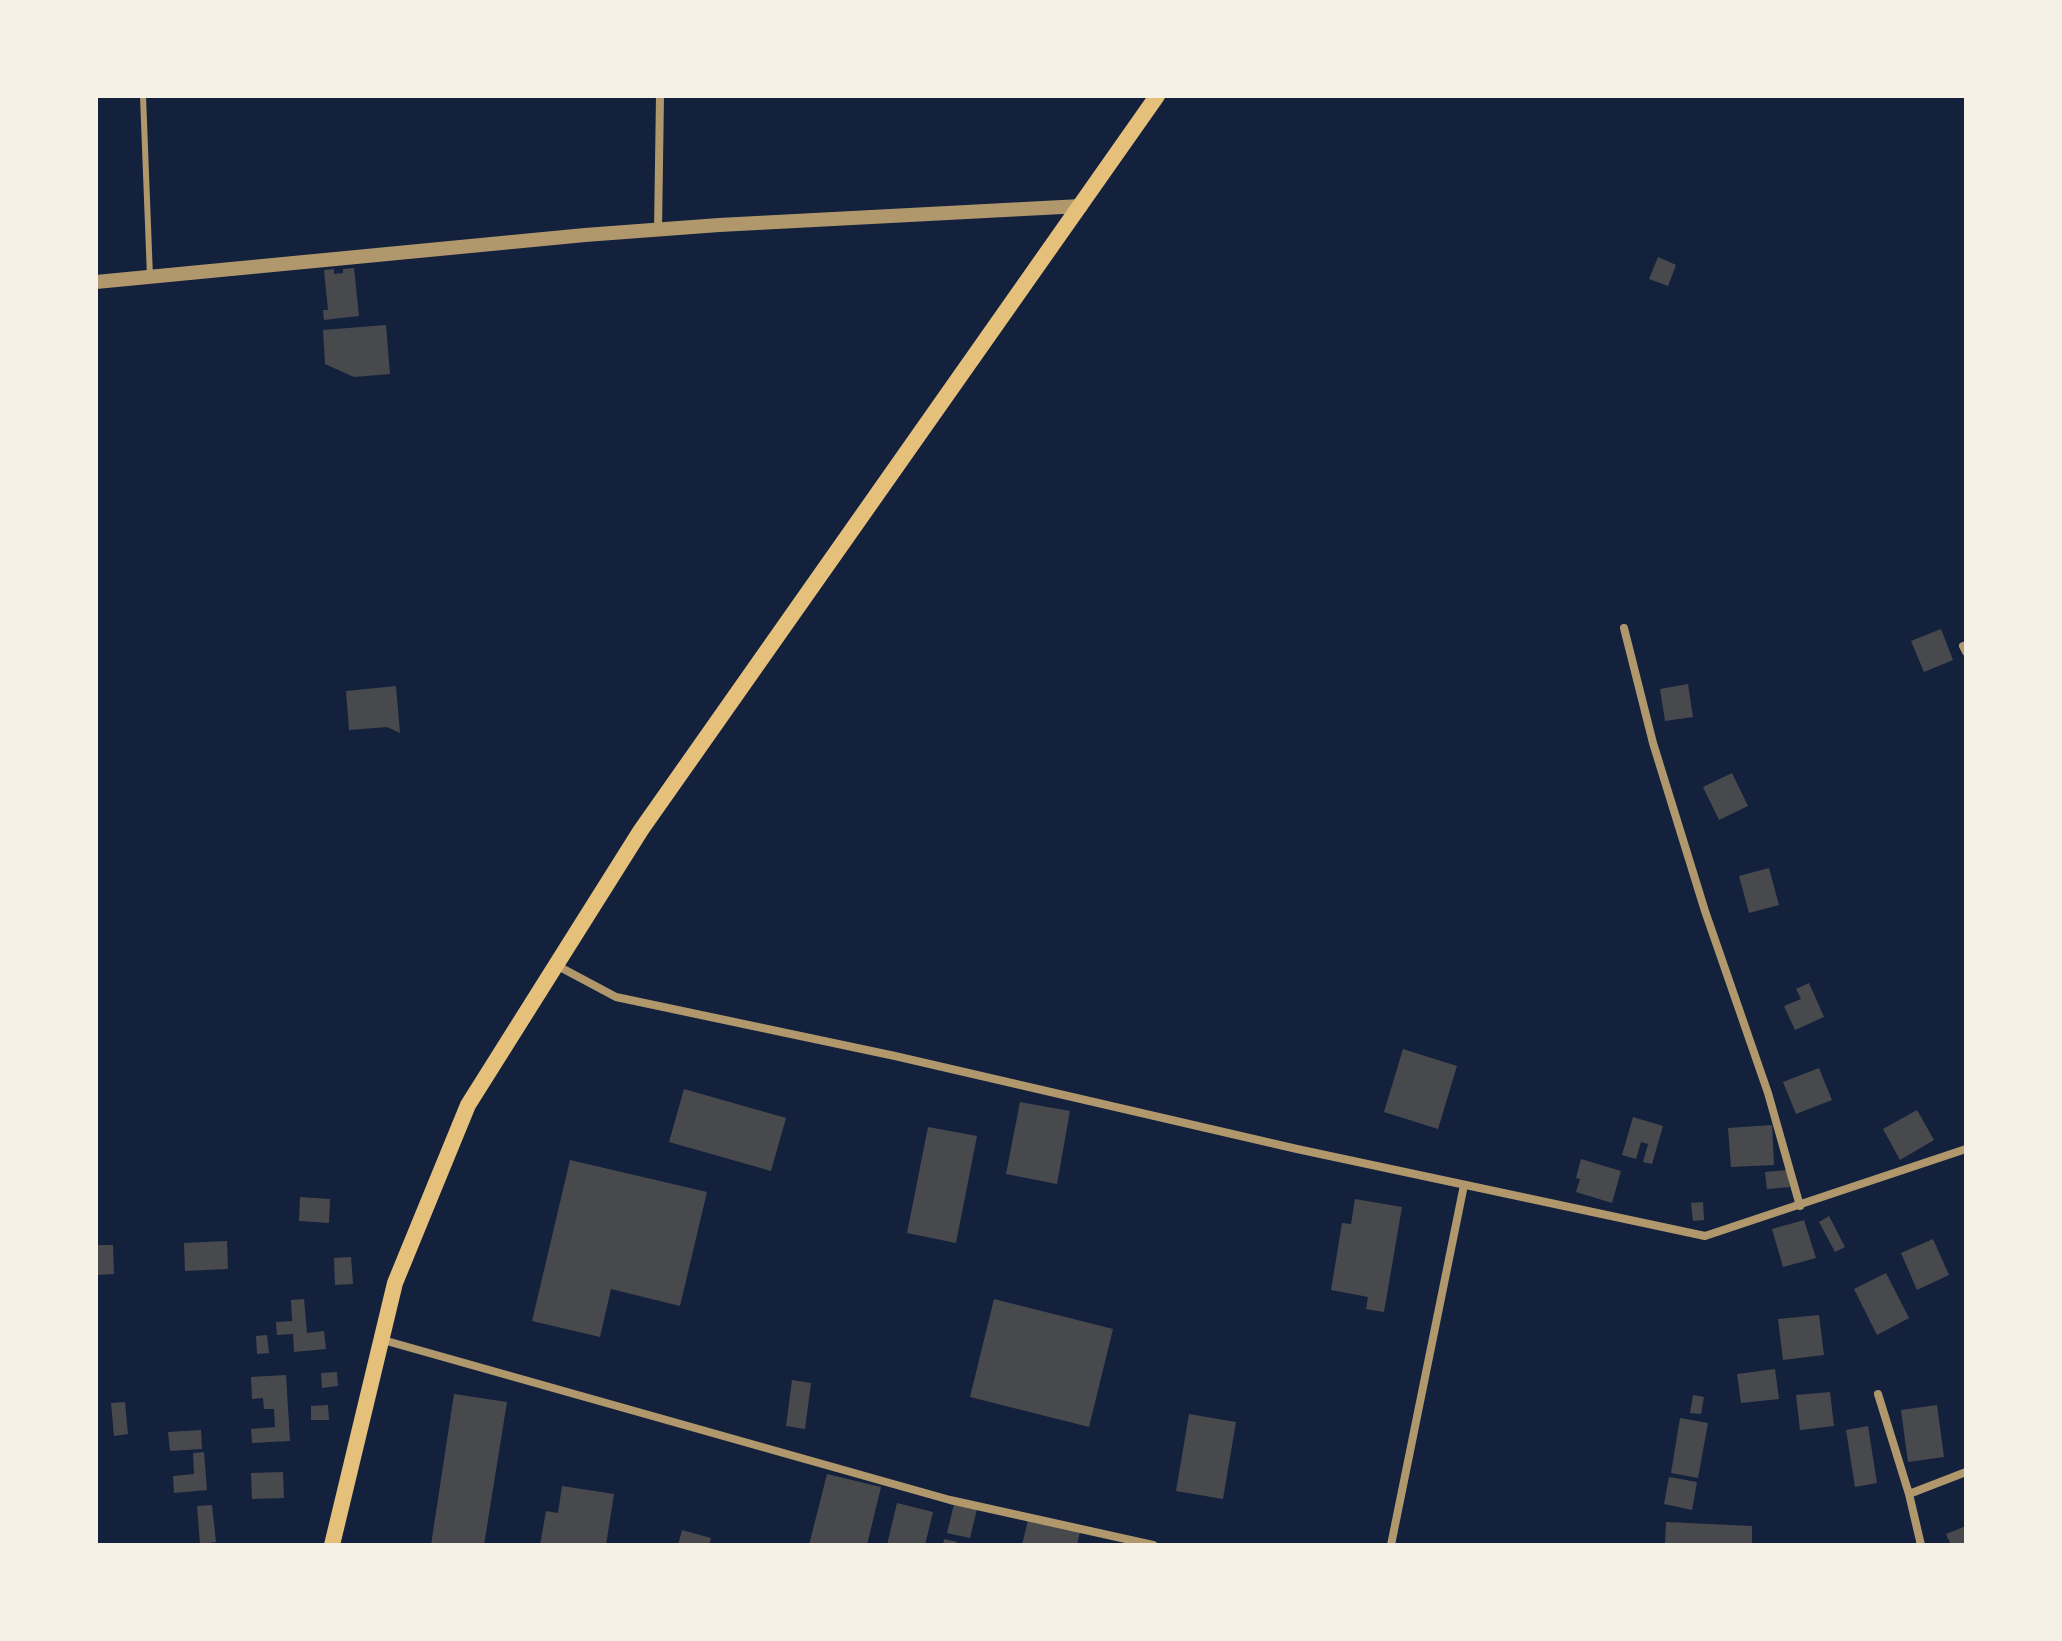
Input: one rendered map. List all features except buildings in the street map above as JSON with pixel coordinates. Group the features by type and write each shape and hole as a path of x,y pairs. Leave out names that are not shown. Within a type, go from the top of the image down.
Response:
{"main road":[{"path":"332,1545 395,1283 468,1105 641,830 1157,96"}],"street":[{"path":"658,230 660,96"},
{"path":"96,282 658,230 1081,206"},
{"path":"1624,628 1658,759 1705,911 1768,1093 1800,1206"},
{"path":"556,965 616,997 895,1056 1297,1149 1705,1236 1966,1149"},
{"path":"1391,1545 1464,1185"},
{"path":"383,1340 950,1500 1153,1545"},
{"path":"1878,1394 1909,1494 1921,1545"},
{"path":"1909,1494 1966,1472"}],"lane":[{"path":"143,96 150,277"}]}
